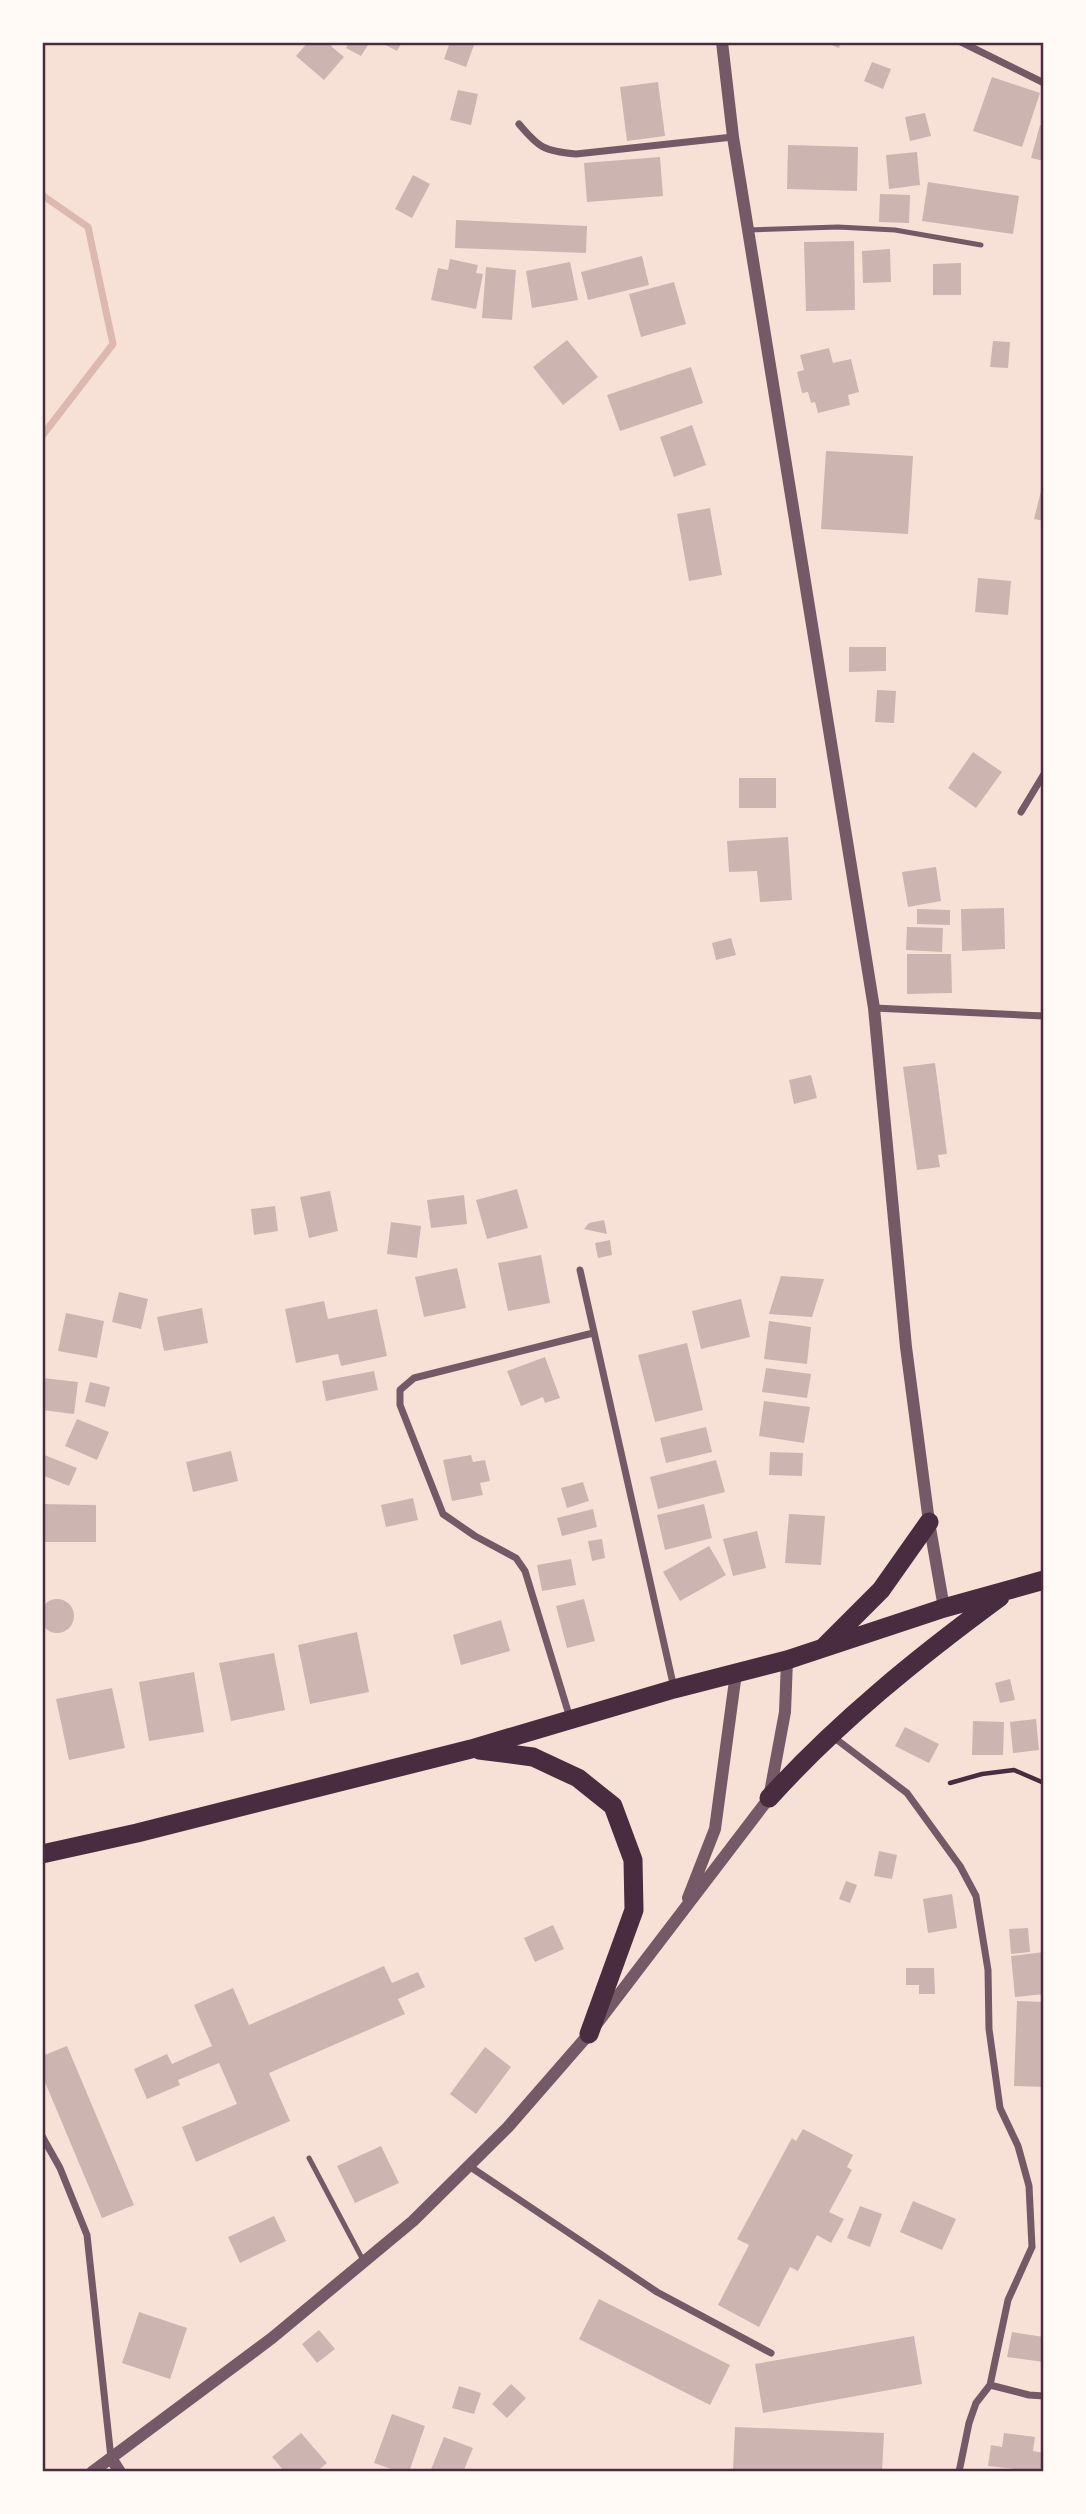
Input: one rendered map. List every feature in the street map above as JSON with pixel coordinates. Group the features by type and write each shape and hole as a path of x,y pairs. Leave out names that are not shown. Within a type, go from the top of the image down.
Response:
{"highway":[{"path":"820,1650 881,1590 929,1522"},
{"path":"42,1854 137,1833 471,1749 674,1689 787,1660 944,1608 1044,1580"},
{"path":"769,1798 810,1753 903,1670 1011,1589"},
{"path":"471,1749 533,1757 578,1779 612,1806 633,1860 634,1910 589,2034"}],"street":[{"path":"722,42 733,137 874,1008 906,1347 929,1522 944,1608"},
{"path":"961,42 1044,83"},
{"path":"519,124 534,142 551,152 576,153 733,137"},
{"path":"1021,812 1044,774"},
{"path":"874,1008 1044,1016"},
{"path":"580,1270 674,1689"},
{"path":"570,1720 525,1571 516,1558 475,1536 443,1514 400,1405 400,1390 414,1378 593,1333"},
{"path":"92,2472 272,2337 413,2221 508,2127 589,2034 769,1798 785,1712 787,1660"},
{"path":"682,1912 715,1829 736,1673"},
{"path":"830,1735 907,1793 960,1866 976,1896 988,1970 989,2029 1000,2108 1018,2146 1029,2186 1032,2247 1008,2300 990,2385 976,2403 959,2472"},
{"path":"42,2136 60,2168 87,2235 111,2458 120,2472"},
{"path":"469,2166 657,2292 771,2353"},
{"path":"990,2385 1044,2396"}],"lane":[{"path":"748,230 838,227 895,230 981,245"},
{"path":"309,2158 364,2262"}],"path":[{"path":"950,1783 982,1774 1014,1770 1044,1783"}],"building":[{"path":"308,42 335,42 331,46 344,57 324,80 296,56"},
{"path":"349,42 370,42 361,56 346,48"},
{"path":"380,42 402,42 397,51"},
{"path":"450,42 475,42 466,67 444,59"},
{"path":"824,42 841,42 839,48"},
{"path":"872,62 891,69 883,89 864,81"},
{"path":"992,77 1040,93 1022,147 973,131"},
{"path":"658,82 665,136 627,141 620,87"},
{"path":"458,90 478,94 471,125 450,120"},
{"path":"925,113 931,136 910,141 905,117"},
{"path":"1040,125 1044,126 1044,161 1031,158"},
{"path":"788,145 858,147 857,191 787,189"},
{"path":"917,152 920,185 889,189 886,155"},
{"path":"660,157 663,196 587,202 584,163"},
{"path":"413,175 430,184 412,218 395,209"},
{"path":"928,182 1019,196 1013,234 922,221"},
{"path":"880,194 910,195 909,223 879,222"},
{"path":"456,220 587,226 586,253 455,248"},
{"path":"854,241 855,310 806,311 804,242"},
{"path":"890,249 891,282 863,283 862,251"},
{"path":"642,256 649,285 588,300 581,272"},
{"path":"450,259 478,265 476,273 483,274 476,309 431,300 438,268 448,270"},
{"path":"570,262 578,300 532,308 526,271"},
{"path":"961,263 961,295 933,295 933,264"},
{"path":"486,267 516,270 512,320 482,318"},
{"path":"674,282 686,324 641,337 629,294"},
{"path":"567,340 598,377 563,405 533,367"},
{"path":"993,341 1010,342 1008,368 990,367"},
{"path":"829,348 833,363 851,359 859,392 848,395 850,405 818,413 808,392 802,393 797,372 804,370 800,355"},
{"path":"691,367 703,403 620,431 607,395"},
{"path":"692,425 706,465 674,477 660,437"},
{"path":"826,451 913,456 908,534 821,529"},
{"path":"1042,487 1044,488 1044,521 1034,519"},
{"path":"710,508 722,575 689,581 677,514"},
{"path":"978,578 1011,581 1008,615 975,612"},
{"path":"849,647 886,647 886,671 849,672"},
{"path":"877,690 896,691 894,723 875,722"},
{"path":"973,752 1002,772 976,808 948,788"},
{"path":"739,778 776,778 776,808 739,808"},
{"path":"788,837 792,900 760,902 757,871 729,872 727,841"},
{"path":"936,867 941,901 908,907 902,872"},
{"path":"1004,908 1005,949 962,951 961,909"},
{"path":"917,909 950,910 950,925 917,924"},
{"path":"907,927 943,928 942,952 906,950"},
{"path":"731,938 736,955 716,960 712,943"},
{"path":"907,954 951,954 952,993 907,994"},
{"path":"935,1063 947,1154 938,1155 940,1167 917,1170 903,1067"},
{"path":"811,1075 817,1098 794,1104 789,1080"},
{"path":"517,1189 528,1228 487,1239 476,1200"},
{"path":"330,1191 338,1231 309,1238 300,1197"},
{"path":"464,1195 467,1224 431,1228 427,1200"},
{"path":"275,1206 278,1231 254,1235 251,1209"},
{"path":"604,1220 607,1234 584,1229 589,1223"},
{"path":"391,1222 421,1226 417,1258 387,1254"},
{"path":"610,1240 612,1255 598,1258 595,1243"},
{"path":"541,1255 550,1303 508,1311 498,1263"},
{"path":"457,1268 466,1308 424,1317 415,1277"},
{"path":"781,1276 824,1279 812,1317 769,1314"},
{"path":"119,1292 148,1299 141,1329 112,1322"},
{"path":"741,1299 750,1337 701,1349 692,1311"},
{"path":"324,1301 328,1319 377,1309 387,1356 341,1366 338,1354 296,1363 285,1309"},
{"path":"202,1308 208,1343 164,1351 157,1317"},
{"path":"66,1313 104,1321 97,1358 58,1351"},
{"path":"769,1321 811,1327 807,1364 764,1359"},
{"path":"687,1343 703,1410 655,1422 638,1355"},
{"path":"545,1357 560,1398 545,1403 543,1397 521,1406 507,1371"},
{"path":"766,1368 811,1374 807,1398 762,1392"},
{"path":"374,1371 378,1390 326,1401 322,1381"},
{"path":"43,1378 78,1382 74,1414 42,1410"},
{"path":"90,1382 110,1387 105,1407 85,1402"},
{"path":"764,1401 810,1407 804,1443 759,1436"},
{"path":"77,1419 109,1432 97,1460 65,1446"},
{"path":"706,1427 712,1452 666,1463 660,1438"},
{"path":"231,1451 238,1481 193,1492 186,1462"},
{"path":"770,1452 803,1453 802,1476 769,1475"},
{"path":"42,1454 77,1468 69,1486 42,1475"},
{"path":"471,1455 473,1462 485,1460 490,1481 480,1483 483,1495 452,1501 443,1460"},
{"path":"716,1460 725,1492 658,1509 650,1477"},
{"path":"583,1482 589,1501 567,1508 561,1488"},
{"path":"413,1498 418,1520 386,1527 381,1505"},
{"path":"42,1504 96,1505 96,1542 42,1542"},
{"path":"704,1504 712,1538 665,1550 657,1515"},
{"path":"593,1509 597,1527 562,1536 557,1518"},
{"path":"789,1514 825,1516 821,1565 785,1563"},
{"path":"757,1531 766,1568 733,1576 723,1539"},
{"path":"602,1539 605,1558 592,1561 588,1541"},
{"path":"709,1546 726,1575 680,1601 663,1572"},
{"path":"571,1559 576,1585 542,1591 537,1565"},
{"path":"57,1599 69,1604 74,1616 69,1628 57,1633 45,1628 40,1616 45,1604"},
{"path":"584,1599 595,1641 567,1648 556,1606"},
{"path":"501,1620 510,1651 461,1665 453,1635"},
{"path":"357,1632 369,1692 310,1704 298,1645"},
{"path":"274,1653 285,1710 231,1721 219,1663"},
{"path":"194,1672 204,1732 149,1741 139,1682"},
{"path":"1010,1679 1015,1700 1000,1703 995,1683"},
{"path":"112,1688 125,1748 69,1760 56,1699"},
{"path":"1036,1719 1039,1750 1013,1753 1010,1722"},
{"path":"973,1721 1004,1722 1003,1755 972,1755"},
{"path":"905,1727 939,1744 929,1763 895,1746"},
{"path":"879,1851 897,1855 892,1879 874,1876"},
{"path":"846,1881 857,1885 850,1903 839,1899"},
{"path":"952,1894 957,1928 928,1933 923,1899"},
{"path":"553,1925 564,1949 535,1962 524,1938"},
{"path":"1028,1928 1030,1952 1011,1954 1009,1929"},
{"path":"1044,1952 1044,1994 1015,1997 1011,1956"},
{"path":"384,1966 392,1983 418,1972 425,1987 398,1999 405,2014 269,2073 290,2121 196,2162 182,2127 237,2104 219,2063 178,2080 180,2085 147,2099 134,2069 167,2054 172,2064 212,2046 194,2005 233,1988 249,2025"},
{"path":"906,1968 934,1968 935,1994 919,1994 919,1985 906,1985"},
{"path":"1017,2001 1044,2002 1044,2087 1014,2086"},
{"path":"67,2046 134,2205 102,2218 42,2075 42,2056"},
{"path":"485,2047 511,2067 476,2114 450,2094"},
{"path":"803,2129 853,2155 847,2167 852,2170 829,2212 844,2219 831,2243 817,2235 798,2271 790,2267 759,2327 718,2305 749,2245 737,2239 792,2138 796,2141"},
{"path":"381,2146 399,2183 355,2203 337,2166"},
{"path":"913,2201 956,2219 942,2250 900,2232"},
{"path":"860,2206 882,2214 870,2247 847,2238"},
{"path":"274,2216 286,2241 240,2263 228,2237"},
{"path":"599,2299 730,2365 710,2405 579,2339"},
{"path":"139,2312 187,2328 170,2379 122,2363"},
{"path":"319,2330 335,2349 317,2363 302,2344"},
{"path":"1012,2332 1044,2337 1044,2362 1007,2357"},
{"path":"914,2336 922,2384 763,2413 755,2364"},
{"path":"511,2384 526,2398 507,2418 492,2404"},
{"path":"459,2386 481,2393 474,2414 452,2408"},
{"path":"392,2414 425,2426 409,2472 400,2472 374,2463"},
{"path":"735,2427 884,2433 882,2472 733,2470"},
{"path":"301,2433 327,2463 316,2472 285,2472 272,2457"},
{"path":"1004,2433 1035,2437 1033,2451 1044,2453 1043,2472 988,2466 991,2445 1002,2447"},
{"path":"444,2437 473,2448 463,2472 430,2472"}],"waterway":[{"path":"42,195 88,227 113,344 42,436"}]}
